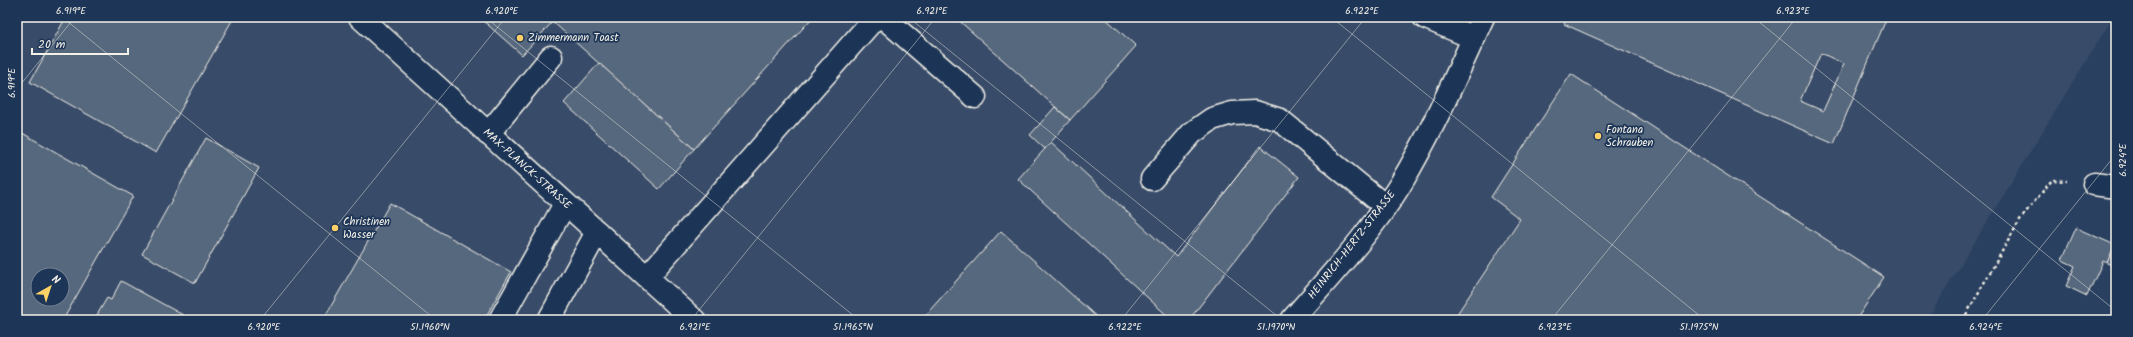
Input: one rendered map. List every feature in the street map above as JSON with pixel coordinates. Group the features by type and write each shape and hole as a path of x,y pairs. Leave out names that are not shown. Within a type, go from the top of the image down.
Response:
{"street":[{"name":"MAX-PLANCK-STRASSE","path":"360,17 694,320"},
{"path":"1424,17 1474,38"},
{"name":"HEINRICH-HERTZ-STRASSE","path":"1292,320 1345,258 1400,185 1443,106 1483,17"},
{"path":"647,277 874,19 884,18 975,97"},
{"path":"488,134 551,57"},
{"path":"1152,179 1192,133 1212,119 1232,113 1255,112 1280,120 1385,206"},
{"path":"2094,184 2116,187"},
{"path":"500,320 566,204"},
{"path":"549,320 597,232"}],"path":[{"path":"1963,320 2021,218 2052,180 2094,184"}],"shaded area":[{"path":"17,17 2113,17 1927,320 17,320"}],"building":[{"path":"66,17 234,17 156,153 30,82"},
{"name":"Zimmermann Toast","path":"479,17 557,17 522,55"},
{"path":"557,17 813,17 694,149 553,22"},
{"path":"955,17 1104,17 1136,46 1070,120"},
{"path":"1567,17 1887,17 1834,144 1564,24","holes":["1821,53 1844,64 1823,111 1800,101"]},
{"path":"599,63 694,149 659,189 564,103"},
{"name":"Fontana Schrauben","path":"1571,74 1884,277 1856,320 1453,320 1520,219 1491,197"},
{"path":"1055,107 1070,120 1045,149 1030,135"},
{"path":"17,130 133,196 63,320 17,320"},
{"path":"206,138 259,168 195,283 142,254"},
{"path":"1051,142 1176,257 1260,146 1299,177 1189,320 1172,320 1018,179"},
{"path":"390,203 511,272 484,320 323,320"},
{"path":"2076,228 2115,245 2107,263 2103,261 2087,296 2066,286 2075,266 2062,260"},
{"path":"1001,231 1100,320 921,320"},
{"path":"2116,242 2116,267 2107,263"},
{"path":"121,281 192,320 94,320 107,298 111,300"}],"place":[{"name":"Zimmermann Toast","path":"520,38"},
{"name":"Fontana Schrauben","path":"1598,136"},
{"name":"Christinen Wasser","path":"335,228"}]}
